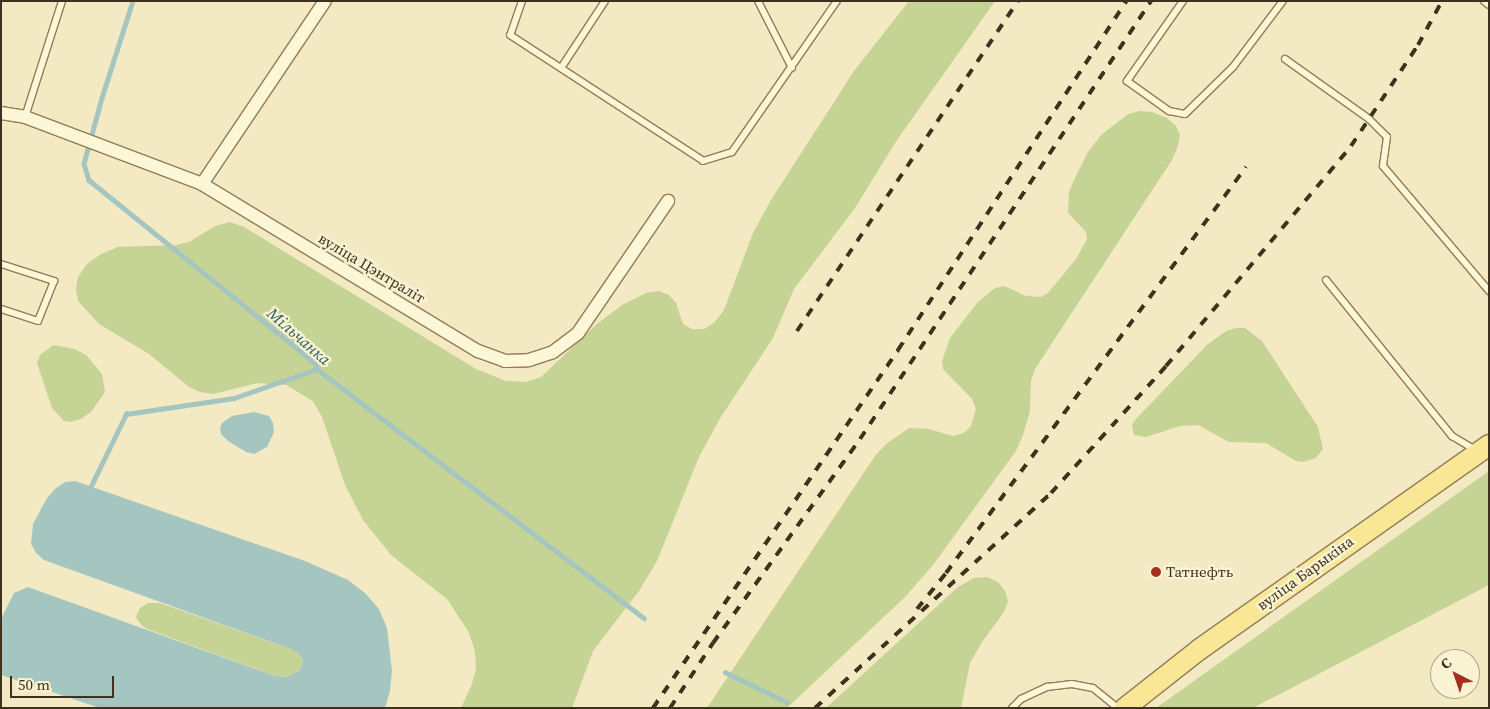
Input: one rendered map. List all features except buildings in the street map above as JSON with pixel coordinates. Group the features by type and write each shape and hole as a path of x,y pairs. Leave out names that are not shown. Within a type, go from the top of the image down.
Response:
{"main road":[{"name":"вуліца Барыкіна","path":"1125,708 1200,648 1484,448"}],"street":[{"path":"202,184 325,1"},
{"name":"вуліца Цэнтраліт","path":"1,112 24,117 58,129 202,184 478,351 505,361 529,360 553,352 578,333 668,200"}],"lane":[{"path":"24,117 62,1"},
{"path":"522,1 510,35 703,161 732,152 837,1"},
{"path":"561,68 605,1"},
{"path":"758,1 792,68"},
{"path":"1183,1 1127,81 1169,112 1185,114 1232,67 1283,1"},
{"path":"1484,1 1489,5"},
{"path":"1285,60 1369,120 1387,137 1383,166 1489,291"},
{"path":"1,264 54,281 38,320 1,309"},
{"path":"1326,280 1452,436 1484,448"},
{"path":"1012,708 1021,699 1047,687 1072,684 1093,688 1118,708"}],"green space":[{"path":"909,1 995,1 895,143 855,208 794,289 773,338 719,420 699,457 657,561 639,591 593,651 572,708 461,708 472,684 476,669 475,651 468,631 447,599 391,555 363,520 345,485 322,417 313,401 286,385 258,383 213,394 200,392 189,387 149,354 99,324 78,301 76,289 78,277 87,264 101,254 118,247 176,245 189,242 215,226 230,222 244,227 476,369 506,381 525,382 541,377 597,324 622,305 646,293 659,291 669,295 676,303 683,324 692,329 704,329 714,323 724,310 753,233 771,200 854,71"},
{"path":"1140,111 1152,112 1167,118 1176,126 1180,135 1178,146 1172,160 1035,369 1031,381 1030,411 1016,451 933,565 905,597 787,708 707,708 875,456 886,444 909,428 929,429 953,436 964,433 971,426 976,409 972,399 943,369 942,361 950,338 977,303 995,288 1004,286 1026,296 1041,297 1048,293 1076,259 1087,239 1086,232 1068,213 1069,192 1088,152 1101,135 1128,114"},
{"path":"1245,328 1262,341 1318,427 1323,449 1316,458 1303,462 1296,461 1266,443 1229,442 1198,425 1180,426 1146,437 1134,435 1132,425 1135,420 1208,344 1226,331"},
{"path":"53,345 75,349 86,355 102,374 105,392 91,412 81,419 71,422 64,421 52,408 37,363 40,355"},
{"path":"1489,471 1489,585 1253,708 1156,708"},
{"path":"987,577 998,582 1005,591 1008,601 1004,612 982,642 970,663 961,708 826,708 958,587 974,578"},
{"path":"148,603 160,603 291,649 299,654 303,662 300,670 286,677 275,676 147,629 141,625 136,617 140,608"}],"water":[{"path":"254,412 269,416 273,423 274,432 267,447 254,454 246,452 228,441 221,434 220,429 222,423 232,416"},
{"path":"75,481 305,561 348,580 365,593 379,609 387,628 392,671 390,691 385,708 100,708 1,675 1,619 14,593 28,587 275,676 286,677 300,670 303,661 299,654 291,649 44,560 36,553 31,544 33,524 47,498 56,488 65,482"}],"waterway":[{"name":"Мільчанка","path":"133,1 102,98 84,164 89,180 315,363 317,369 644,618"},
{"path":"89,490 126,414 234,398 317,369"},
{"name":"Мільчанка","path":"725,672 787,702"}],"railway":[{"path":"797,331 1018,1"},
{"path":"653,708 898,350 1126,1"},
{"path":"670,708 713,643 860,439 1151,1"},
{"path":"815,708 1051,493 1166,366 1351,146 1418,45 1442,1"},
{"path":"917,609 946,573 1246,167"}],"place":[{"name":"Татнефть","path":"1156,572"}]}
